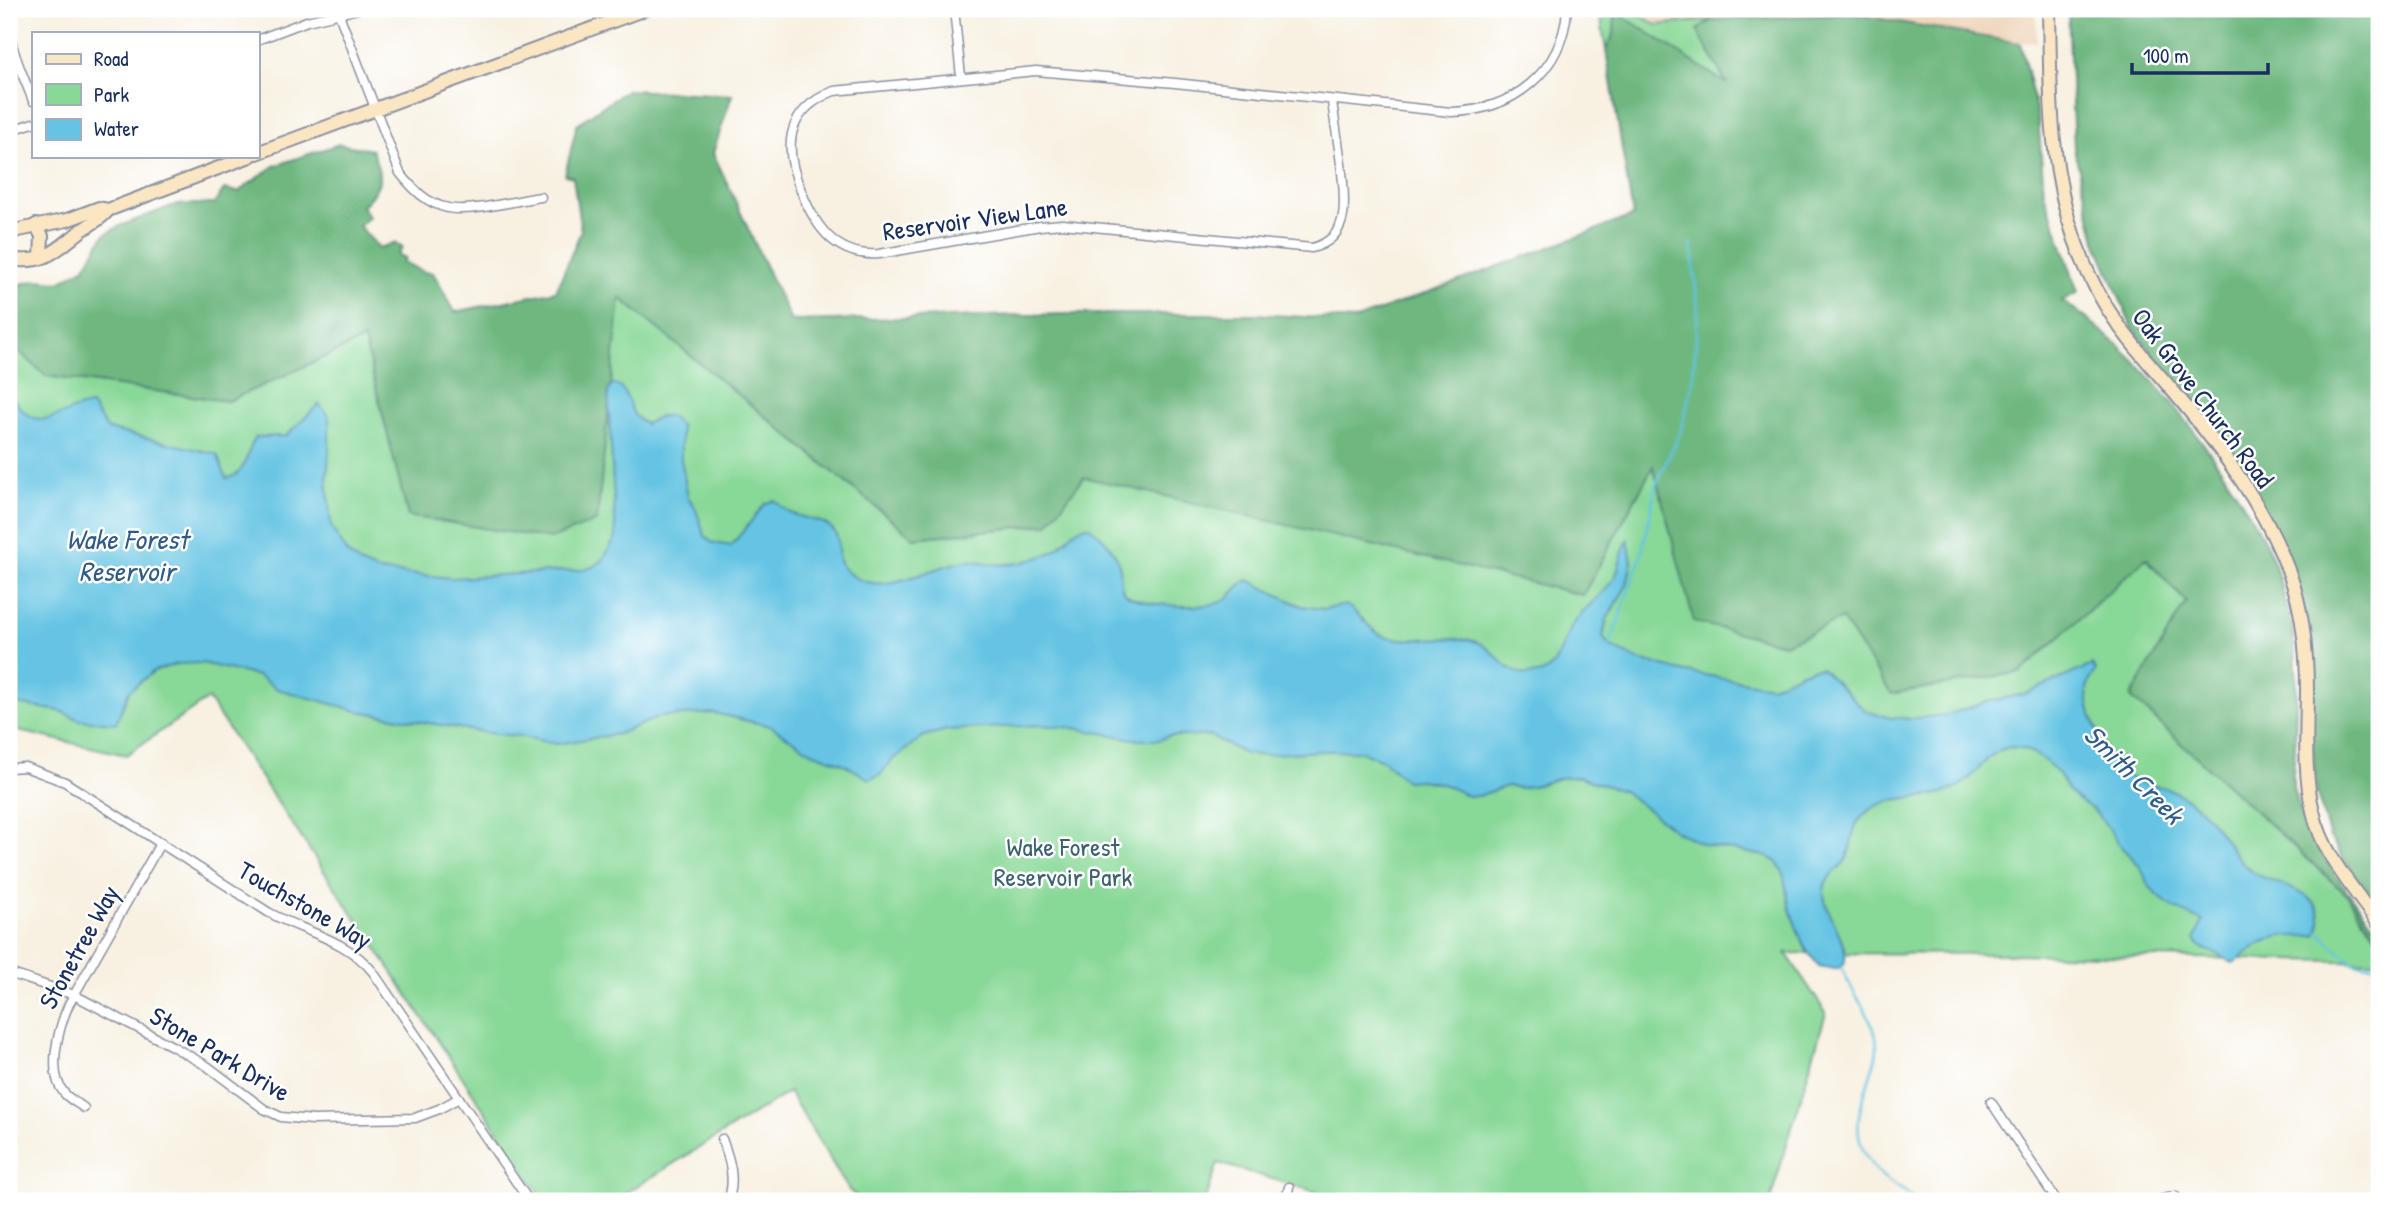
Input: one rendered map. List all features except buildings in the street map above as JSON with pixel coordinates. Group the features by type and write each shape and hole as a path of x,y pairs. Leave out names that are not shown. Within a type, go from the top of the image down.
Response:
{"main road":[{"path":"259,152 645,9"},
{"name":"Oak Grove Church Road","path":"2049,9 2054,159 2067,220 2083,263 2114,318 2225,456 2248,490 2276,542 2296,596 2303,634 2307,690 2305,770 2313,813 2337,867 2379,924"},
{"path":"9,232 67,220 99,208 108,210 245,158"},
{"path":"9,259 41,257 59,250 86,227 103,218 108,210"},
{"path":"36,225 41,236 41,257"}],"street":[{"path":"12,9 9,21 11,39 32,98"},
{"path":"259,39 307,21 358,9"},
{"path":"954,9 961,77"},
{"name":"Reservoir View Lane","path":"1332,101 1343,195 1343,219 1335,235 1327,242 1312,248 1269,246 1075,225 1040,226 869,254 842,247 832,241 813,218 789,154 792,133 803,113 818,99 834,91 1036,71 1451,112 1483,110 1501,103 1529,85 1549,62 1564,29 1567,9"},
{"path":"339,12 400,173 416,192 449,209 541,197"},
{"path":"9,131 32,123"},
{"name":"Touchstone Way","path":"9,768 25,768 65,782 268,912 346,947 359,957 373,972 529,1201"},
{"name":"Stonetree Way","path":"84,1108 62,1089 55,1058 58,1031 74,995 161,842"},
{"name":"Stone Park Drive","path":"9,973 74,995 207,1066 264,1109 281,1117 313,1120 415,1118 439,1110 458,1098"},
{"path":"1991,1102 2057,1201"},
{"path":"722,1139 731,1162 731,1192 727,1201"},
{"path":"1286,1201 1289,1187"},
{"path":"2156,1200 2175,1196 2179,1201"}],"shaded area":[{"path":"1631,9 2036,9 2037,42 2020,43 1853,14 1656,25"}],"green space":[{"path":"1599,9 1631,9 1656,25 1712,20 1697,30 1728,85 1616,12 1614,34 1606,50"},
{"path":"2068,9 2379,9 2379,909 2330,837 2316,791 2311,727 2310,642 2250,483 2205,419 2132,328 2096,241 2074,148"},
{"path":"1615,11 1727,84 1697,30 1712,20 1853,14 2020,43 2038,117 2044,193 2078,292 2062,301 2114,341 2161,389 2221,469 2265,541 2280,582 2294,639 2294,792 2300,812 2319,849 2379,932 2379,940 2347,895 2131,697 2186,602 2146,558 2021,672 1891,694 1842,619 1784,644 1694,622 1653,466 1583,595 1084,477 1048,524 914,538 620,298 597,521 551,539 408,516 364,339 228,401 46,376 9,342 9,281 21,284 37,280 59,282 85,267 104,235 120,226 177,204 214,204 224,189 238,192 274,166 339,144 372,150 378,167 377,186 362,206 369,217 359,226 379,248 394,243 402,247 398,255 405,258 403,262 424,272 433,273 455,312 556,291 581,231 573,177 565,175 577,124 627,90 732,95 713,153 791,321 1068,314 1255,314 1354,320 1633,216 1606,50 1614,34"},
{"name":"Wake Forest Reservoir Park","path":"620,298 914,538 1048,524 1084,476 1583,594 1654,465 1784,644 1842,619 2021,672 2146,558 2186,602 2131,697 2347,895 2379,940 2379,962 2013,954 1786,953 1826,1013 1770,1201 1347,1201 1218,1163 1205,1201 1152,1201 1141,1195 1051,1201 862,1201 849,1190 789,1092 613,1201 544,1201 208,699 126,755 9,729 9,342 46,376 228,401 364,339 408,516 600,480"}],"water":[{"name":"Wake Forest Reservoir","path":"612,384 621,388 632,412 645,424 661,416 670,416 681,426 681,459 688,497 695,507 705,536 711,542 731,546 765,504 775,500 789,512 821,522 834,531 837,535 841,565 859,579 873,583 889,583 967,561 1002,564 1026,561 1052,552 1078,529 1088,526 1104,539 1113,551 1119,563 1123,591 1140,601 1188,606 1215,604 1227,599 1248,580 1301,606 1324,609 1346,605 1375,631 1387,637 1474,641 1515,671 1535,675 1552,666 1574,623 1614,579 1628,540 1632,562 1627,585 1607,619 1603,636 1609,646 1639,660 1686,672 1771,686 1807,670 1821,668 1866,711 1891,718 1946,715 1990,701 2025,694 2092,665 2096,671 2087,690 2091,714 2102,741 2118,766 2136,781 2168,789 2189,800 2210,819 2250,870 2310,899 2318,908 2320,920 2316,935 2271,939 2233,963 2204,949 2195,938 2203,921 2167,903 2148,885 2141,868 2123,849 2102,819 2071,793 2054,769 2031,752 2013,747 1995,753 1959,787 1938,794 1888,801 1867,812 1858,822 1847,858 1827,881 1824,891 1828,909 1845,949 1843,966 1835,969 1819,966 1807,951 1790,910 1783,872 1776,861 1765,856 1705,845 1677,832 1623,791 1579,777 1563,777 1520,788 1507,786 1478,796 1468,796 1443,784 1420,780 1406,781 1383,760 1361,751 1245,754 1211,736 1168,736 1160,740 1139,740 1042,725 947,730 924,736 892,760 880,775 869,779 844,764 812,752 770,726 714,713 659,717 618,734 556,744 358,711 277,689 258,676 202,663 177,664 154,671 129,691 116,723 80,720 60,711 9,703 9,393 22,410 34,418 50,418 91,405 107,429 217,454 226,478 233,477 242,469 256,437 286,436 319,404 329,417 327,480 331,526 346,552 359,563 378,571 452,578 581,570 593,567 603,560 616,537 608,392"}],"waterway":[{"path":"1608,649 1641,556 1657,481 1680,433 1693,382 1698,308 1691,243"},
{"name":"Smith Creek","path":"2318,931 2352,961 2369,966 2379,965"},
{"path":"1841,965 1868,1015 1876,1036 1876,1057 1858,1124 1862,1147 1878,1172 1916,1201"}]}
